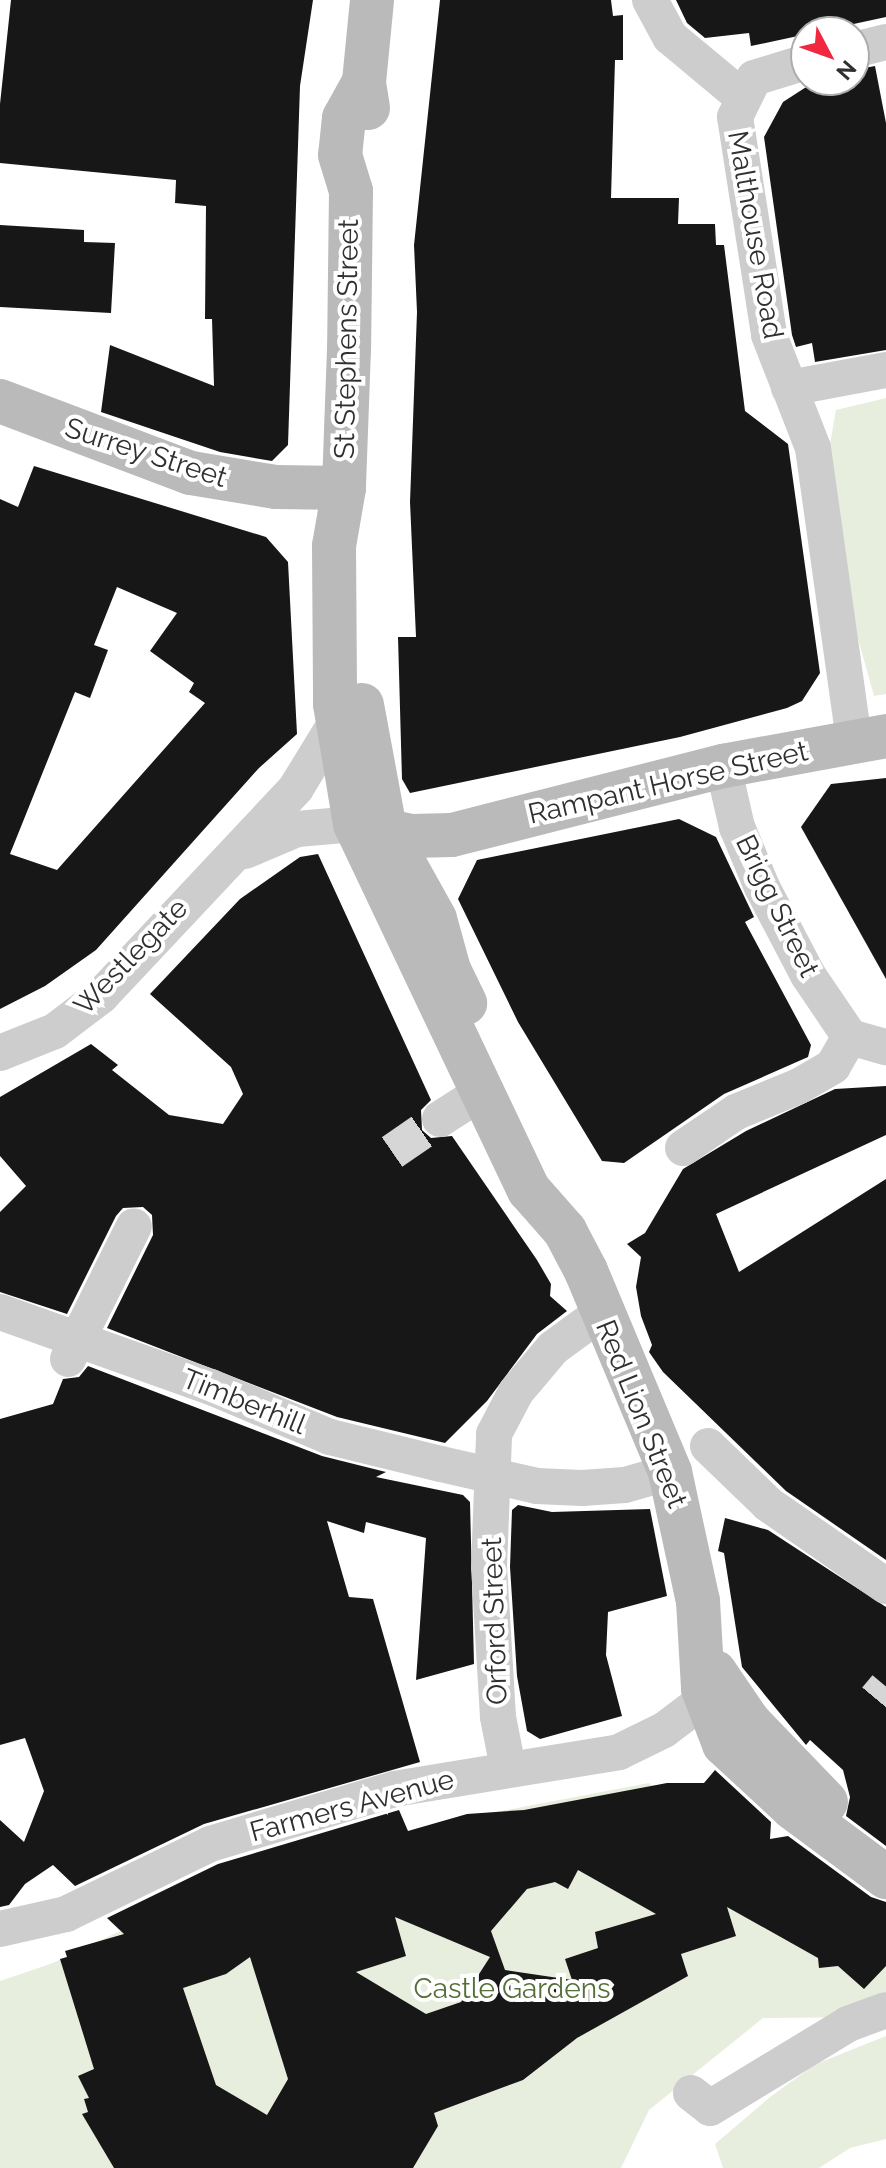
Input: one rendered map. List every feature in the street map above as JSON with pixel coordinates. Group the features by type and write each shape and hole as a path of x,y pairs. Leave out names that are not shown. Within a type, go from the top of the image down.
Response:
{"street":[{"name":"St Stephens Street","path":"370,827 344,488 351,191 364,161 371,122 364,82 372,0"},
{"name":"Malthouse Road","path":"650,0 670,37 738,107 769,335 813,448 870,738"},
{"path":"738,107 754,78 790,67"},
{"path":"789,388 886,370"},
{"name":"Surrey Street","path":"0,401 191,473 263,486 344,488"},
{"name":"St Stephens Street","path":"344,488 334,546 337,721 370,827"},
{"name":"Westlegate","path":"0,1053 55,1031 101,996 296,788 337,721"},
{"name":"Rampant Horse Street","path":"370,827 411,836 452,835 723,766 870,738"},
{"name":"Brigg Street","path":"723,766 737,827 762,887 808,975 850,1037"},
{"name":"Westlegate","path":"214,872 246,850 297,829 370,827"},
{"name":"Red Lion Street","path":"370,827 401,892 482,1092 529,1190 565,1231"},
{"path":"401,892 452,835"},
{"name":"Red Lion Street","path":"401,892 435,919 449,970 554,1177 565,1231 670,1472 688,1537 702,1632 705,1699"},
{"path":"683,1148 736,1112 833,1066 850,1037 886,1047"},
{"path":"440,1119 482,1092"},
{"path":"74,1349 134,1226"},
{"name":"Timberhill","path":"0,1312 74,1349 330,1437 494,1473 537,1486 582,1488 625,1485 670,1472"},
{"name":"Orford Street","path":"508,1768 498,1717 489,1567 494,1434 516,1392 553,1348 601,1313"},
{"path":"708,1446 768,1504 886,1586"},
{"path":"702,1632 716,1674 749,1722 886,1865"},
{"path":"705,1699 724,1744 755,1776 886,1877"},
{"name":"Farmers Avenue","path":"0,1929 66,1914 210,1844 394,1789 619,1752 664,1730 705,1699"},
{"path":"691,2093 710,2108 843,2016 886,2010"}],"green space":[{"path":"886,398 886,694 874,696 857,635 830,444 836,410"},
{"name":"Castle Gardens","path":"649,1783 693,1819 886,1932 886,2017 763,2018 649,2110 621,2168 0,2168 0,1981 53,1963 204,1891 454,1820"},
{"path":"886,2036 886,2139 850,2148 819,2168 723,2168 715,2144 770,2097 816,2064"}],"building":[{"path":"11,0 313,0 300,86 288,445 272,461 220,452 101,412 110,345 214,386 212,319 205,319 206,206 175,203 176,180 0,163 0,104"},
{"path":"440,0 611,0 613,16 623,15 623,60 615,60 611,198 679,198 678,224 715,224 716,245 724,245 745,411 788,444 820,673 802,701 787,708 680,737 410,793 402,779 398,637 416,637 410,502 417,312 414,245"},
{"path":"676,0 886,0 886,17 870,20 870,16 790,16 790,38 751,46 749,33 705,38 687,23"},
{"path":"875,66 886,123 886,350 815,362 812,343 796,347 792,335 764,137 783,102 792,96 870,96 870,67"},
{"path":"0,225 84,230 84,242 115,243 111,313 0,307"},
{"path":"34,466 266,537 288,562 297,734 259,768 96,950 45,986 0,1009 0,499 18,507","holes":["117,587 177,613 150,651 194,683 189,692 205,703 57,870 10,854 75,692 90,698 108,650 94,645"]},
{"path":"886,778 886,979 801,827 831,784"},
{"path":"679,819 716,837 754,917 745,922 811,1045 808,1057 724,1094 624,1163 602,1161 518,1022 458,899 477,860"},
{"path":"318,854 431,1100 421,1110 422,1130 431,1138 452,1136 537,1260 551,1284 550,1296 567,1311 537,1334 487,1401 445,1443 337,1417 107,1328 153,1235 152,1215 143,1207 123,1208 116,1216 67,1314 0,1292 0,1212 26,1186 0,1156 0,1097 91,1044 118,1065 112,1070 169,1115 223,1124 243,1094 231,1067 150,994 240,899 300,857"},
{"path":"886,1086 886,1135 716,1214 739,1272 886,1179 886,1560 786,1491 663,1372 649,1352 652,1345 641,1316 636,1287 641,1257 627,1244 645,1233 683,1169 746,1131 835,1089"},
{"path":"88,1366 322,1456 386,1472 376,1477 463,1495 470,1502 474,1664 416,1680 426,1538 366,1522 364,1533 327,1521 349,1597 373,1599 420,1762 204,1824 75,1886 53,1865 25,1884 9,1905 0,1907 0,1820 24,1842 44,1791 25,1738 0,1745 0,1419 53,1404 63,1379 79,1377"},
{"path":"518,1505 552,1512 650,1509 667,1596 608,1612 606,1655 622,1716 540,1739 527,1731 517,1676 510,1567 512,1510"},
{"path":"725,1518 768,1530 886,1607 886,1846 846,1816 850,1797 843,1770 810,1740 806,1745 742,1667 724,1553 718,1551"},
{"name":"Castle Gardens","path":"715,1770 771,1822 770,1839 788,1836 871,1897 886,1902 886,1966 864,1989 838,1966 819,1968 818,1958 727,1907 736,1936 681,1954 688,1976 577,2038 523,2080 434,2113 438,2126 413,2168 114,2168 82,2114 88,2112 84,2099 89,2098 78,2076 94,2069 60,1959 67,1957 65,1951 124,1934 107,1918 218,1864 399,1810 408,1831 467,1814 524,1810 667,1783 704,1783","holes":["578,1870 656,1914 595,1932 598,1948 565,1959 572,1980 505,1970 491,1931 527,1889 555,1882 568,1889","395,1917 490,1957 461,2002 426,2014 356,1972 406,1956","250,1957 288,2079 267,2115 216,2085 183,1988 226,1974"]}],"tunnel":[{"path":"392,1152 440,1119"},
{"path":"876,1699 886,1687"}]}
